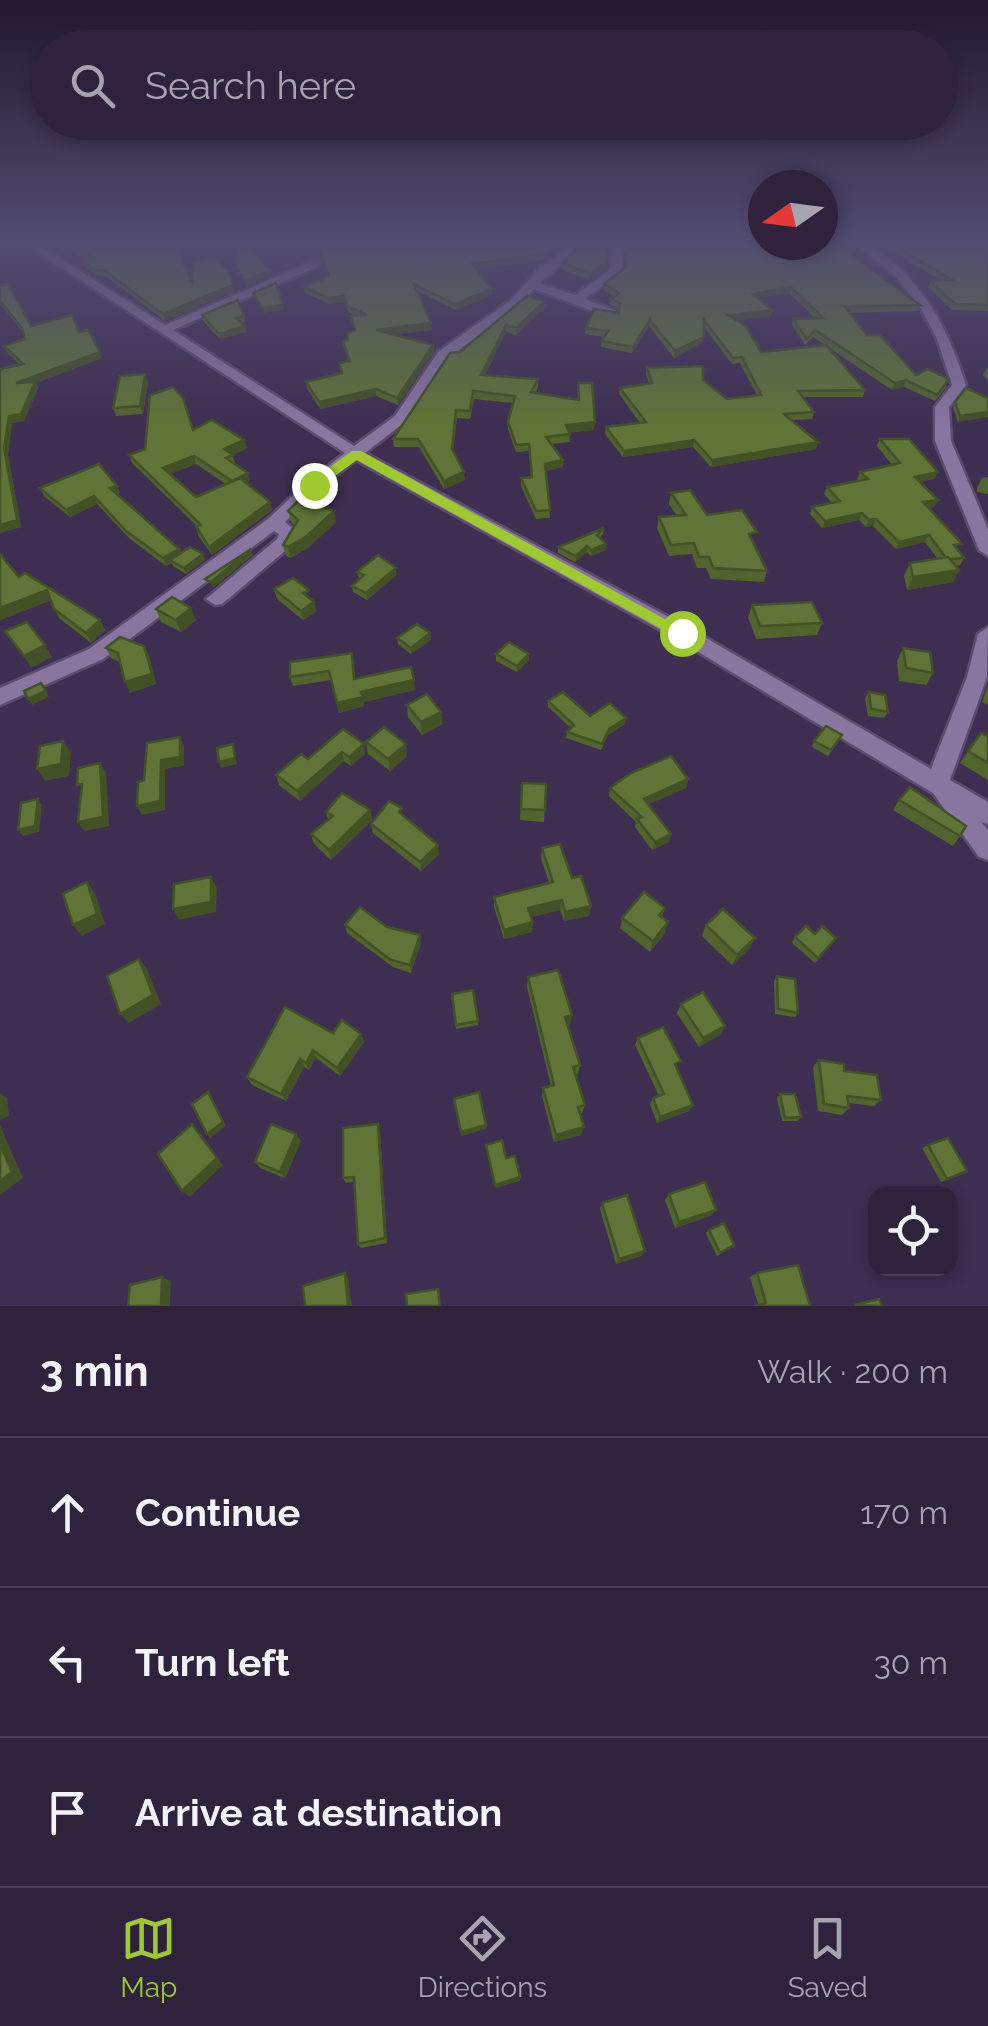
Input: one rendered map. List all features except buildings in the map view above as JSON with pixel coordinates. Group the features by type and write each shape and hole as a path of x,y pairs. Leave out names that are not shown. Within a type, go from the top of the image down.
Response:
{"street":[{"path":"126,304 356,454 682,633 988,814"},
{"path":"166,329 223,304"},
{"path":"0,697 96,654 274,523 314,485 400,419 443,355 509,304"},
{"path":"586,304 612,314"},
{"path":"928,304 960,385 942,407 942,441 988,550"},
{"path":"216,600 286,542 288,532 274,523"},
{"path":"937,783 978,678 988,634"},
{"path":"937,783 988,849"}],"route":[{"path":"314,485 356,454 682,633"}]}
